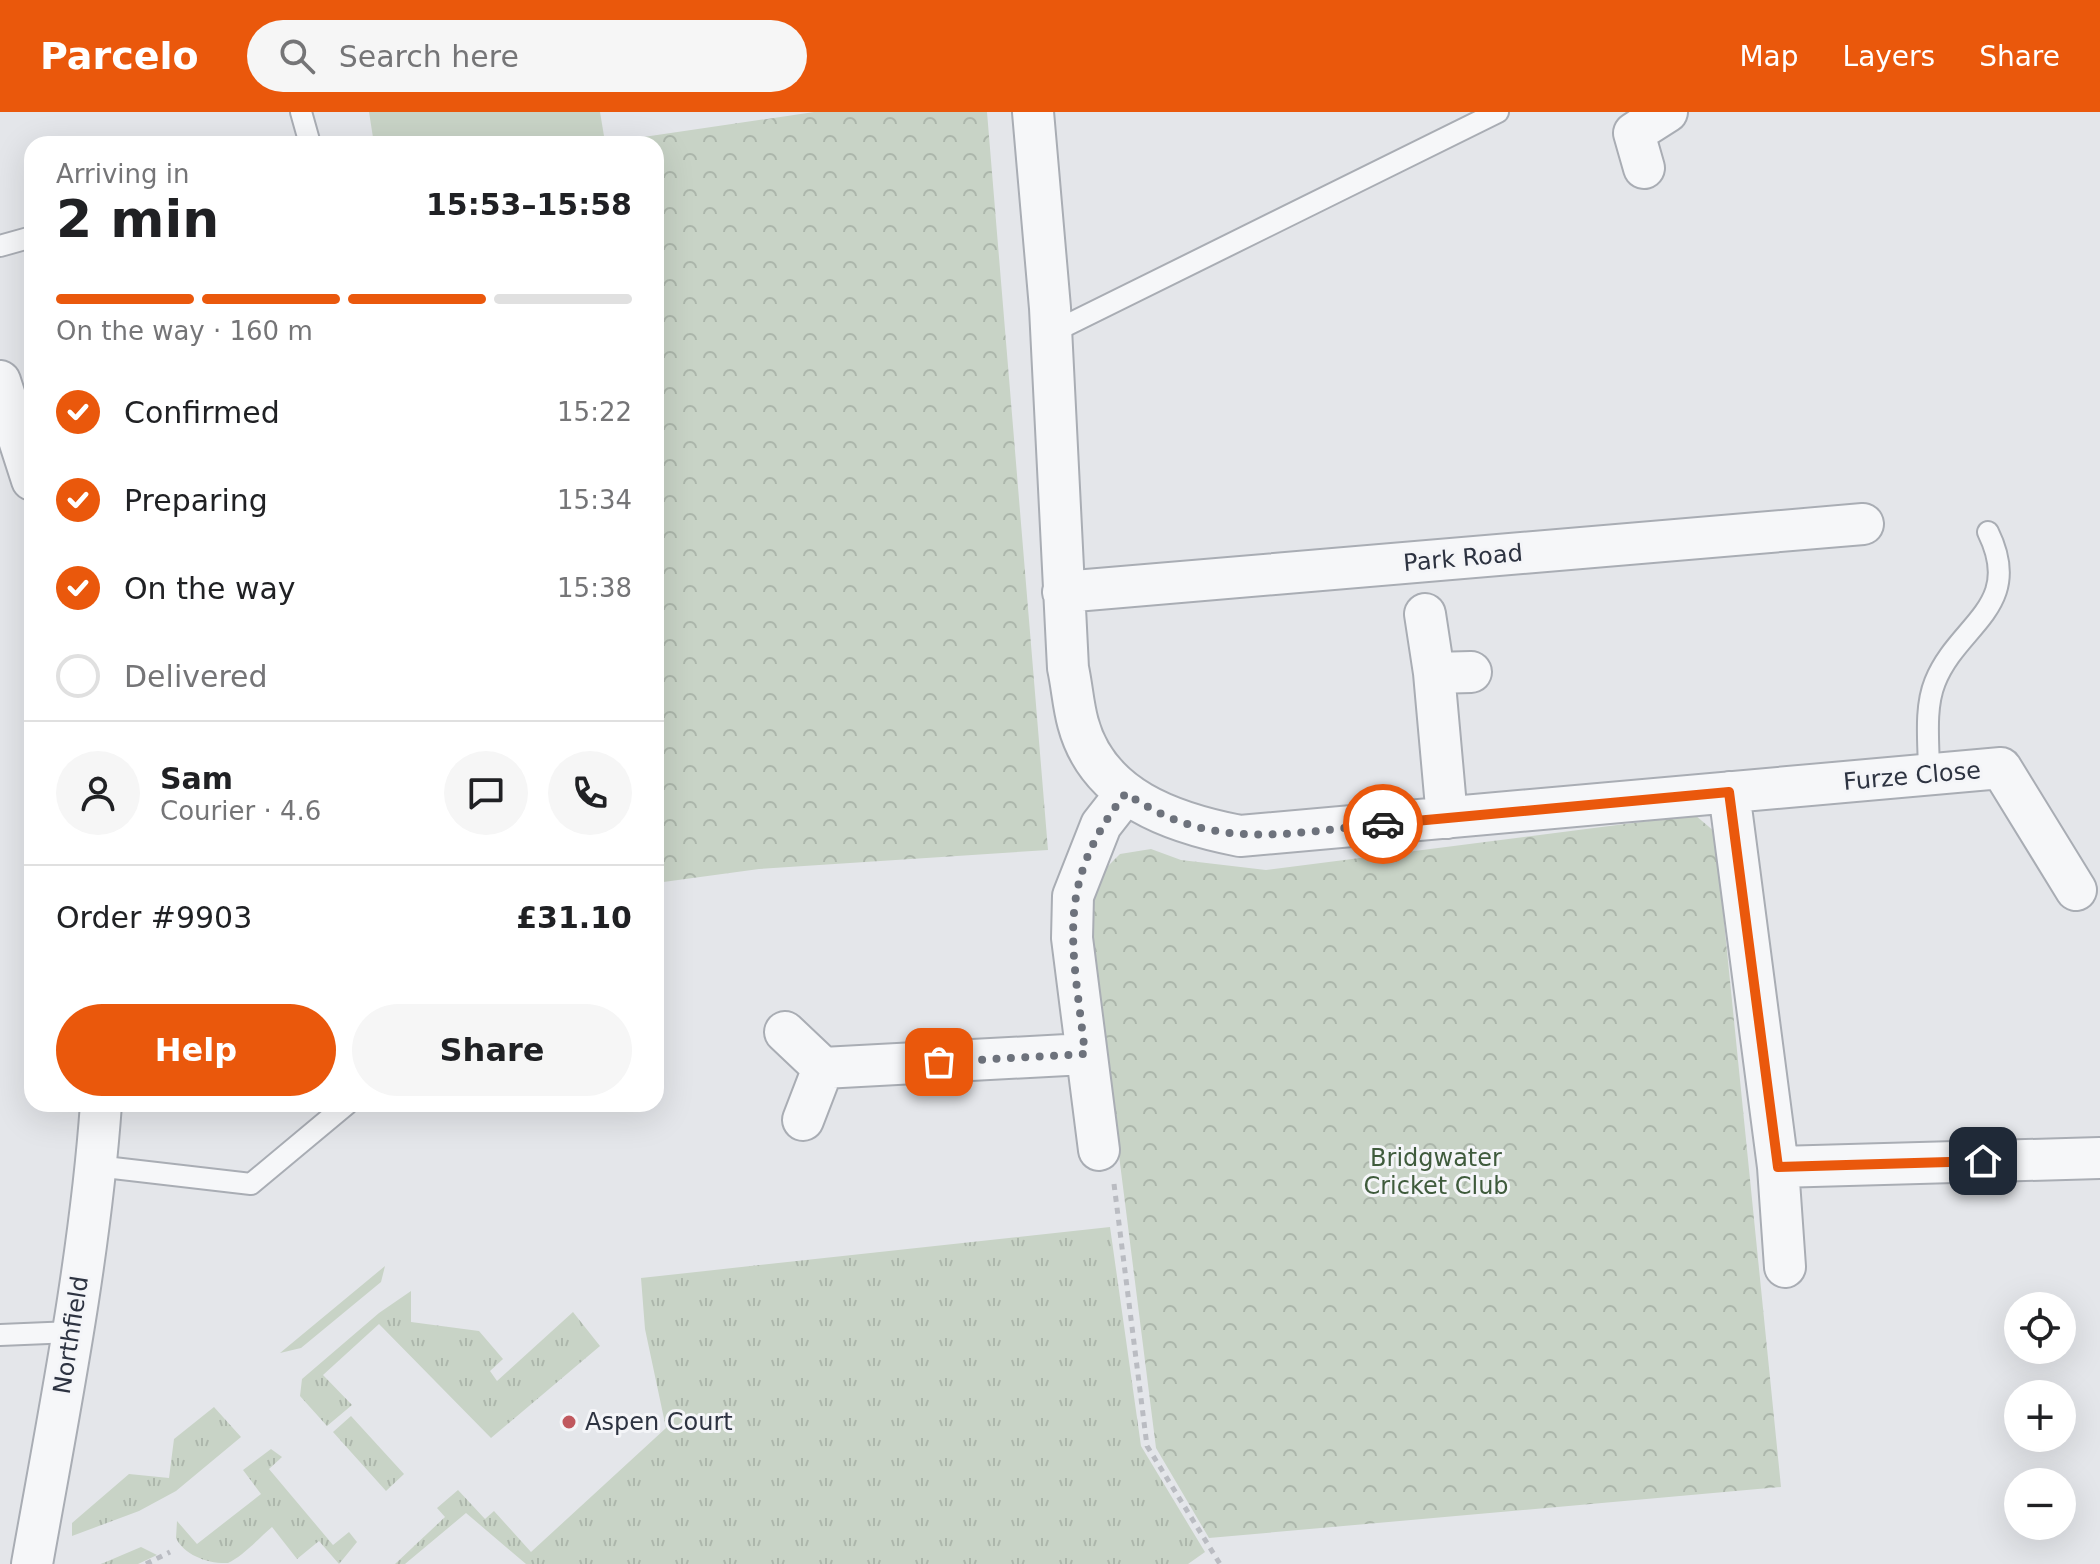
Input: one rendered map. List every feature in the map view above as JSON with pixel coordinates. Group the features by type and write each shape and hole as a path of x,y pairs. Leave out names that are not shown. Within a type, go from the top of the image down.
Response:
{"street":[{"path":"1033,112 1051,333 1068,668 1078,725 1095,760 1126,793 1101,825 1073,896 1072,938 1099,1150"},
{"path":"1644,168 1634,133 1667,112"},
{"path":"0,381 24,455"},
{"name":"Park Road","path":"1063,592 1863,524"},
{"path":"1425,614 1452,672 1447,818"},
{"name":"Furze Close","path":"1126,793 1156,814 1193,827 1240,836 2001,768 2076,890"},
{"path":"1729,792 1778,1167 1785,1267"},
{"path":"785,1032 823,1068 1085,1054"},
{"path":"803,1120 823,1068"},
{"name":"Northfield","path":"32,1564 72,1332 96,1166 100,1112"},
{"path":"1778,1167 2100,1158"}],"lane":[{"path":"301,112 308,136"},
{"path":"1051,333 1498,112"},
{"path":"0,246 24,239"},
{"path":"1929,774 1929,708 1934,684 1949,654 1984,617 1995,595 1999,568 1996,547 1988,532"},
{"path":"96,1166 251,1184 337,1112"},
{"path":"0,1335 72,1332"}],"path":[{"path":"1099,1150 1112,1165 1147,1446 1220,1564"},
{"path":"146,1564 170,1552"}],"green space":[{"path":"369,112 600,112 604,136 373,136"},
{"path":"814,112 987,112 1048,850 759,869 664,882 664,136 650,136"},
{"name":"Bridgwater Cricket Club","path":"1695,815 1715,832 1781,1487 1209,1538 1156,1448 1088,910 1098,876 1120,854 1151,849 1181,860 1266,870"},
{"path":"1110,1227 1141,1446 1205,1552 1188,1564 526,1564 466,1513 405,1564 395,1564 445,1517 437,1508 458,1490 485,1519 494,1511 531,1552 666,1428 645,1329 641,1278"},
{"path":"385,1266 381,1282 301,1348 280,1353"},
{"path":"411,1291 411,1322 479,1331 503,1359 490,1371 497,1381 573,1312 600,1346 491,1438 379,1324 323,1375 352,1405 327,1426 300,1396 302,1379 379,1313"},
{"path":"214,1407 241,1437 176,1491 139,1511 72,1536 72,1523 129,1474 169,1478 174,1439"},
{"path":"351,1416 404,1474 386,1491 333,1432"},
{"path":"271,1449 282,1457 269,1469 333,1545 349,1532 357,1542 339,1564 319,1541 297,1559 272,1527 228,1563 198,1557 185,1549 176,1538 177,1521 197,1544 261,1494 243,1470"},
{"path":"141,1547 157,1555 138,1564 101,1564"}],"way so far":[{"path":"939,1062 1085,1054 1072,938 1073,896 1083,863 1101,825 1126,793 1156,814 1193,827 1240,836 1383,824"}],"place":[{"name":"Aspen Court","path":"569,1422"}],"route":[{"path":"1383,824 1729,792 1778,1167 1983,1161"}]}
